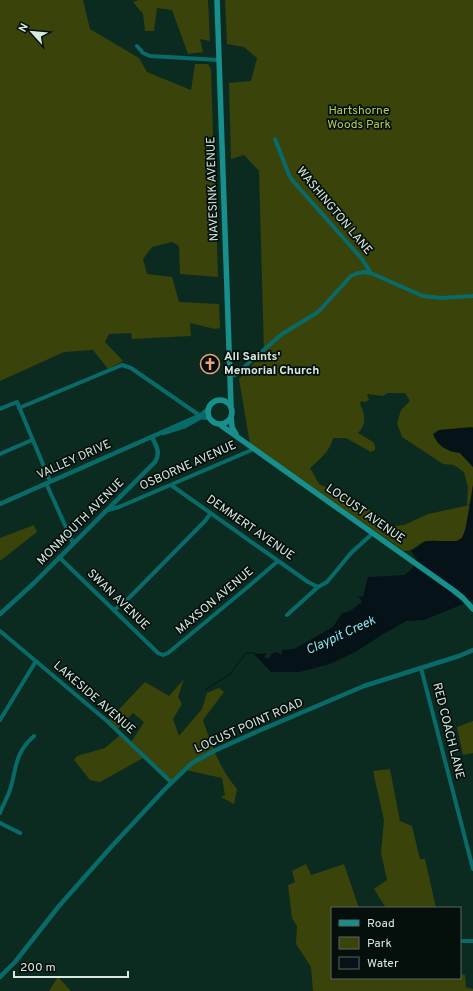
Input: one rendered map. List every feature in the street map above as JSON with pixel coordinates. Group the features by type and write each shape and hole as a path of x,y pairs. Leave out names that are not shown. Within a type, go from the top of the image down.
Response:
{"main road":[{"name":"NAVESINK AVENUE","path":"217,0 231,406"},
{"name":"NAVESINK AVENUE","path":"223,400 228,396 230,376"},
{"path":"223,400 231,406 231,416 227,422 219,424 213,422 209,418 209,405 213,402 223,400"},
{"name":"LOCUST AVENUE","path":"231,416 232,426 242,440"},
{"name":"LOCUST AVENUE","path":"219,424 412,560 453,590 473,609"}],"street":[{"path":"137,46 144,53 150,56 219,60"},
{"name":"WASHINGTON LANE","path":"275,139 289,175 362,259 371,273"},
{"path":"230,376 235,375 282,334 318,312 351,276 358,273 371,273 423,296 441,298 473,296"},
{"path":"19,408 122,365 131,368 199,415"},
{"path":"0,409 17,402 73,543"},
{"name":"VALLEY DRIVE","path":"0,504 154,436 208,410"},
{"name":"VALLEY DRIVE","path":"154,436 186,426 201,417 209,418"},
{"name":"MONMOUTH AVENUE","path":"0,614 34,584 59,557 157,460 158,451 154,436"},
{"path":"0,454 32,440"},
{"name":"OSBORNE AVENUE","path":"107,510 119,507 254,449"},
{"name":"DEMMERT AVENUE","path":"171,485 308,582 318,587"},
{"path":"114,610 126,601 205,521 211,513"},
{"path":"287,615 318,587 327,582 351,552 373,533"},
{"name":"SWAN AVENUE","path":"59,557 158,653 163,655"},
{"name":"MAXSON AVENUE","path":"163,655 168,653 278,561"},
{"name":"LAKESIDE AVENUE","path":"0,631 107,721 171,782"},
{"name":"LOCUST POINT ROAD","path":"1,975 59,906 171,782 192,763 222,747 364,686 473,650"},
{"path":"0,720 36,661"},
{"name":"RED COACH LANE","path":"421,668 473,869"},
{"path":"0,813 10,788 14,768 19,754 25,744 34,736"},
{"path":"0,824 20,833"},
{"path":"461,941 473,941"}],"green space":[{"path":"0,0 83,0 90,29 139,58 147,72 191,90 195,64 208,64 211,69 214,167 211,173 215,180 218,277 180,274 179,246 172,242 152,247 143,259 147,274 172,277 179,302 219,304 220,328 215,329 190,323 191,336 132,339 131,333 109,334 105,342 123,361 108,369 93,350 64,352 0,381"},
{"path":"139,0 208,0 210,41 200,39 203,52 188,54 172,10 157,8 154,31 145,31 143,14 133,2"},
{"name":"Hartshorne Woods Park","path":"225,0 473,0 473,428 471,427 449,451 460,453 473,467 473,485 470,504 467,505 468,487 464,472 454,465 443,464 402,437 397,423 401,410 410,401 405,393 388,393 383,396 367,394 369,400 365,402 361,401 360,404 363,411 364,423 358,433 373,442 375,450 371,452 346,438 333,438 327,451 310,468 319,484 336,492 346,494 376,514 387,527 404,525 428,514 470,505 464,534 457,541 447,542 431,540 420,543 411,550 404,551 250,444 239,379 264,352 259,171 244,155 231,159 229,83 251,81 257,58 244,47 227,44"},
{"path":"34,525 37,532 0,561 0,538"},
{"path":"184,679 178,697 182,704 173,719 179,736 202,709 207,693 219,688 224,692 203,720 209,739 217,756 237,789 234,804 221,797 225,795 222,778 185,770 172,782 145,757 100,782 90,780 74,760 77,756 105,748 121,734 130,744 144,722 133,713 117,730 108,721 145,682 169,696"},
{"path":"473,721 473,753 463,755 457,727"},
{"path":"390,769 400,821 412,826 420,859 425,859 436,907 385,907 374,889 387,880 381,853 384,820 373,771"},
{"path":"306,864 311,875 344,864 359,907 331,907 331,979 461,979 461,974 465,975 466,987 473,989 473,991 313,991 311,967 296,944 297,926 292,918 288,885 295,882 292,871"},
{"path":"58,977 71,991 49,991"}],"water":[{"path":"472,427 473,467 460,453 447,450 440,445 433,434 439,430"},
{"path":"473,485 473,600 424,620 406,621 355,652 330,664 299,672 271,672 252,652 257,654 267,653 264,657 267,659 271,656 271,654 276,652 282,655 282,650 294,649 333,627 342,613 350,611 362,602 358,596 363,597 368,577 404,575 412,569 417,559 411,551 426,541 457,541 462,538 466,528"}],"waterway":[{"name":"Claypit Creek","path":"206,689 229,675 246,653 253,653"}],"place":[{"name":"All Saints' Memorial Church","path":"210,364"}]}
